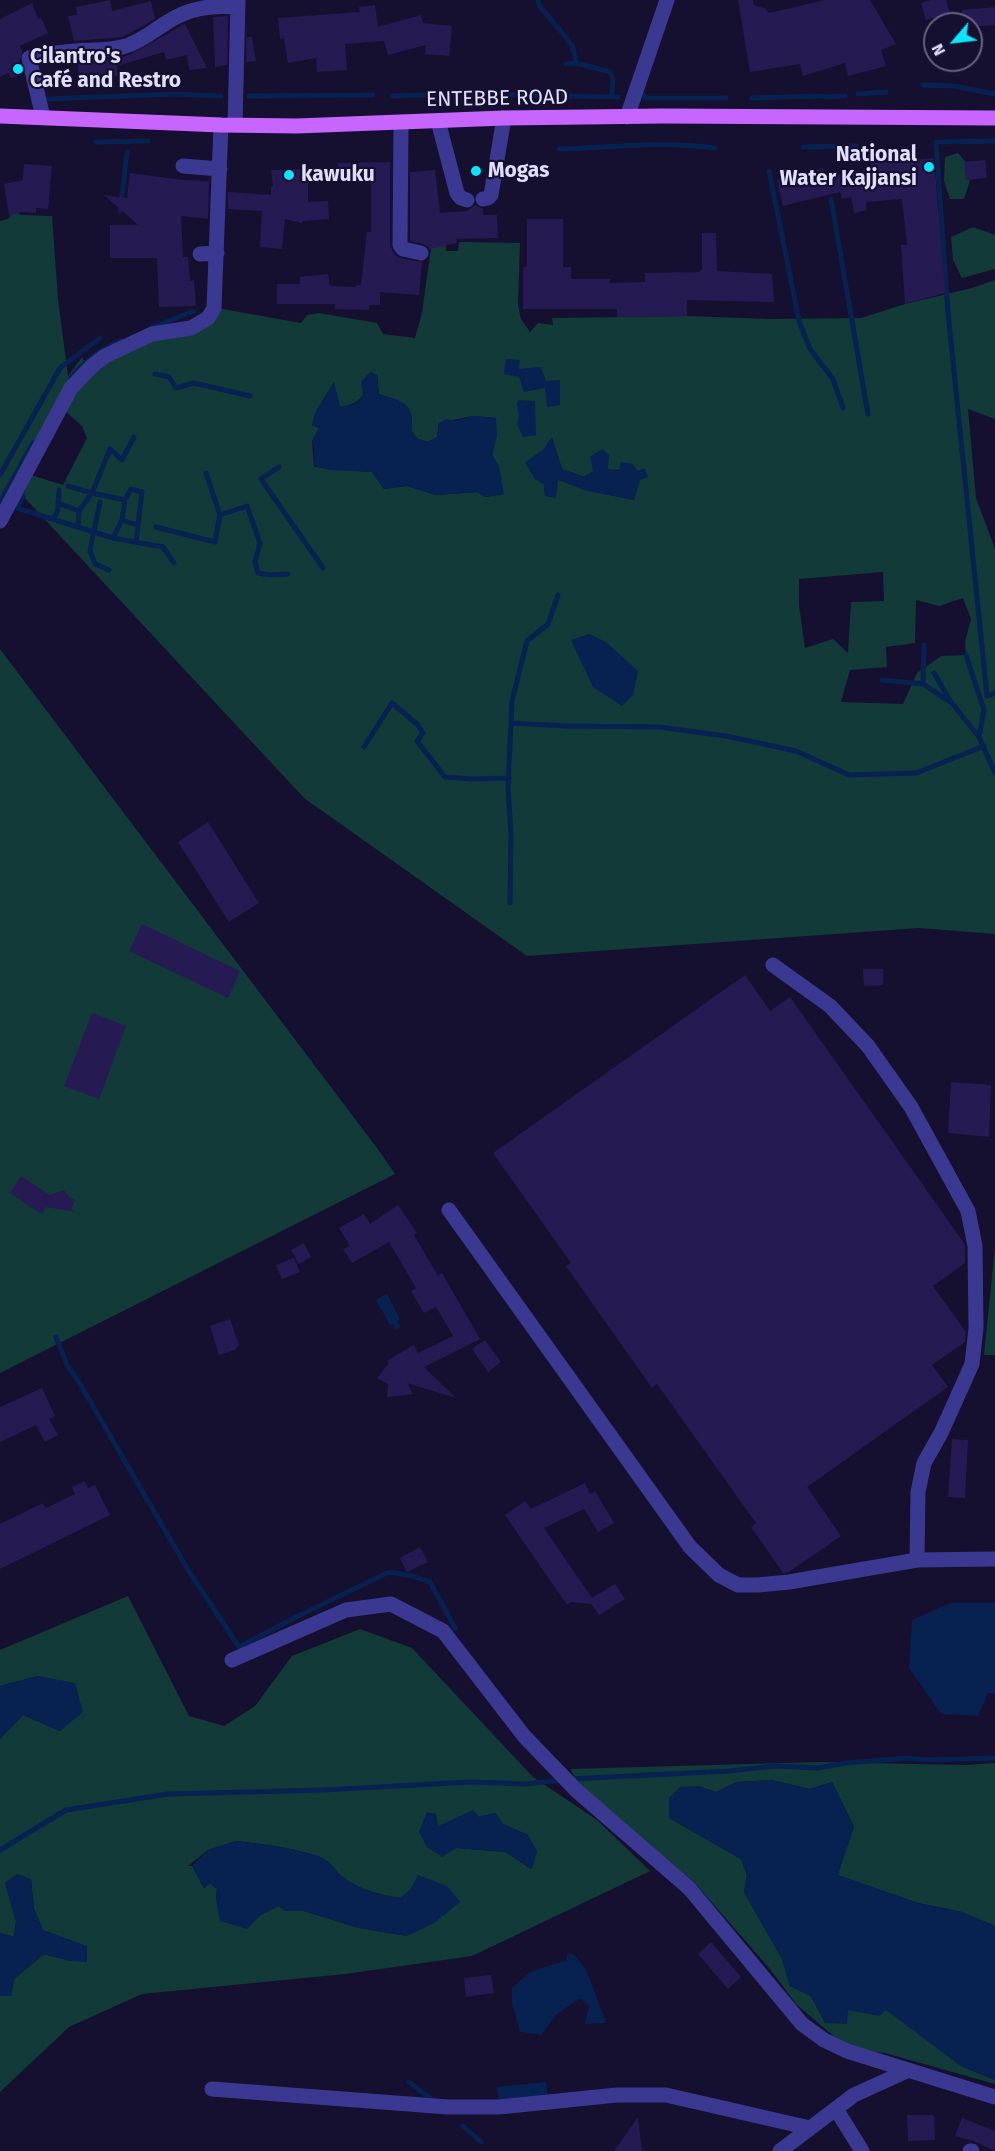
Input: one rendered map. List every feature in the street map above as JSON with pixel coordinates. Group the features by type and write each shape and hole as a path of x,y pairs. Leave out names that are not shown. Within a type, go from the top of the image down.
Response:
{"main road":[{"name":"ENTEBBE ROAD","path":"0,116 228,125 504,118 995,118"}],"street":[{"path":"627,117 667,0"},
{"path":"0,521 71,388 92,366 105,356 144,338 165,331 191,328 208,318 214,308 220,169 228,125 237,4 203,7 183,13 147,36 129,45 111,50 65,52 29,58 43,117"},
{"path":"438,121 457,193 461,198 475,200 488,198 491,195 504,118"},
{"path":"401,122 400,245 403,249 421,253"},
{"path":"183,166 220,169"},
{"path":"200,254 217,253"},
{"path":"773,965 830,1006 868,1046 911,1107 968,1211 975,1246 976,1328 972,1364 941,1433 924,1463 918,1492 916,1560"},
{"path":"449,1210 690,1547 719,1575 738,1585 758,1585 789,1582 916,1560 995,1559"},
{"path":"232,1660 346,1610 391,1604 442,1631 524,1736 577,1791 689,1888 802,2024 824,2040 847,2051 995,2097"},
{"path":"780,2151 854,2095 909,2070"},
{"path":"212,2089 448,2107 499,2107 617,2095 666,2095 810,2128"},
{"path":"836,2109 862,2151"}],"green space":[{"path":"958,153 973,171 964,199 950,199 944,181 945,157"},
{"path":"15,211 21,215 52,216 58,299 68,376 82,357 86,364 0,505 0,221 8,219"},
{"path":"973,227 995,235 995,269 962,278 953,260 951,237"},
{"path":"432,241 445,241 446,251 458,251 459,242 520,243 518,305 521,319 530,332 538,323 553,325 552,318 687,316 769,319 861,318 995,280 995,419 968,409 976,498 995,549 995,934 919,928 527,956 304,798 23,496 31,475 63,485 87,438 82,426 65,411 75,394 97,369 217,308 301,323 307,315 319,313 377,323 383,334 415,338 422,313","holes":["377,375 379,394 406,405 411,415 412,432 418,439 428,442 437,437 439,423 472,416 496,418 492,455 499,467 503,494 486,497 477,492 436,495 407,486 384,489 372,472 314,467 312,441 319,428 312,425 316,411 334,383 340,407 354,403 366,392","552,438 562,469 584,477 604,470 638,471 634,500 585,490 558,479 545,496 544,484 525,463 543,450","883,572 884,601 851,602 848,653 833,639 805,648 799,605 799,579","963,598 971,619 965,642 966,655 941,656 917,673 903,704 841,702 850,670 887,667 886,647 915,643 916,600 939,606"]},
{"path":"0,649 395,1174 0,1373"},
{"path":"995,1247 995,1355 984,1355"},
{"path":"128,1596 189,1716 224,1726 255,1706 292,1656 360,1629 412,1648 533,1777 597,1820 650,1871 472,1956 345,1974 142,1994 69,2027 0,2092 0,1996 11,1996 14,1979 44,1954 71,1961 87,1961 87,1947 43,1930 34,1909 31,1880 5,1883 16,1921 14,1937 0,1933 0,1739 23,1715 60,1731 38,1676 0,1686 0,1650","holes":["495,1813 503,1824 528,1835 531,1869 506,1852 456,1848 419,1832 436,1815 437,1827","236,1841 289,1849 320,1857 341,1876 378,1894 401,1898 410,1890 407,1936 359,1928 304,1911 286,1911 278,1906 261,1915 216,1899 217,1889 210,1883 204,1888 192,1866 188,1866 208,1850"]},
{"path":"819,1762 966,1765 995,1763 995,1926 962,1912 918,1903 837,1875 854,1827 832,1782 810,1789 771,1780 737,1782 716,1792 698,1786 669,1798 669,1818 741,1859 747,1875 744,1892 782,1959 790,1986 811,1996 825,2023 846,2006 886,2009 961,2066 995,2080 995,2084 885,2053 850,2050 796,2004 770,1969 694,1882 581,1786 570,1769"}],"water":[{"path":"506,359 520,360 519,369 541,367 546,381 560,380 560,405 547,407 545,388 524,392 519,377 504,374"},
{"path":"370,372 377,375 379,394 401,402 409,409 412,432 418,439 428,442 437,437 439,423 446,419 455,421 472,416 496,418 497,436 492,455 499,467 504,494 485,497 477,492 436,495 407,486 384,489 372,472 329,470 314,466 312,442 319,428 312,425 316,411 334,382 340,406 353,405 363,397 361,382"},
{"path":"519,400 535,401 536,435 523,437 517,424"},
{"path":"552,437 562,469 585,477 593,471 590,457 602,449 609,455 608,469 619,471 621,462 633,464 638,471 644,468 648,477 640,480 634,500 585,490 558,480 556,498 545,496 544,484 535,479 525,463 543,450"},
{"path":"589,634 606,642 638,671 633,695 622,706 593,687 571,640"},
{"path":"387,1294 400,1319 397,1321 401,1327 396,1330 393,1324 390,1325 376,1300"},
{"path":"950,1603 995,1603 995,1693 988,1693 978,1716 941,1714 909,1668 912,1620"},
{"path":"38,1676 75,1683 83,1712 60,1731 23,1715 0,1739 0,1686"},
{"path":"771,1780 810,1789 832,1782 854,1827 838,1875 918,1903 962,1912 995,1926 995,2080 961,2066 886,2010 879,2016 848,2010 847,2024 825,2023 811,1996 790,1986 782,1959 744,1892 747,1875 741,1859 669,1818 669,1798 680,1787 698,1786 716,1792 737,1782"},
{"path":"473,1810 479,1817 495,1813 503,1824 528,1835 537,1851 532,1869 506,1852 456,1848 442,1857 427,1847 419,1832 427,1812 436,1814 438,1826"},
{"path":"236,1841 289,1849 320,1857 351,1883 364,1890 386,1896 401,1898 410,1890 418,1875 447,1886 460,1902 434,1923 407,1936 359,1928 304,1911 286,1911 278,1906 261,1915 247,1929 220,1921 216,1899 217,1889 210,1883 204,1888 192,1866 208,1850"},
{"path":"17,1874 31,1879 34,1909 43,1930 87,1946 87,1962 71,1961 44,1954 14,1979 11,1996 0,1996 0,1933 14,1937 16,1921 5,1883"},
{"path":"572,1953 586,1969 606,2023 585,2024 589,2006 580,1998 557,2014 541,2035 520,2032 512,2003 512,1988 530,1972 567,1960 567,1955"},
{"path":"546,2082 548,2099 499,2104 497,2087"}],"building":[{"path":"110,0 112,11 151,1 155,19 123,37 74,41 68,16 77,15 76,7"},
{"path":"738,0 753,0 754,5 766,9 769,13 825,0 870,0 896,44 881,50 886,66 848,76 845,63 803,76 800,64 750,72"},
{"path":"946,0 950,12 924,12 921,3"},
{"path":"32,3 38,19 41,18 48,33 20,46 23,74 11,78 9,73 0,77 0,19"},
{"path":"375,5 378,27 421,15 423,23 452,26 449,56 425,54 426,45 388,55 384,41 345,44 347,70 317,72 316,58 288,63 284,38 280,39 278,18 360,12 359,7"},
{"path":"995,7 995,25 983,26 983,12 962,12 962,10"},
{"path":"247,13 247,37 252,37 256,61 246,62"},
{"path":"228,16 227,65 215,67 213,17"},
{"path":"185,24 207,68 189,70 187,55 166,60 164,52 117,66 118,76 80,80 77,61 112,59 129,55"},
{"path":"934,158 945,293 905,304 901,245 907,245 902,199 866,202 867,210 854,213 851,197 842,199 840,192 783,206 777,180 823,168 825,177 872,169 871,163"},
{"path":"985,160 987,178 966,180 964,162"},
{"path":"390,162 390,246 395,255 400,258 422,262 419,295 380,292 380,305 369,305 369,310 335,309 335,304 277,304 277,284 300,284 300,277 328,274 330,286 356,287 356,285 361,285 367,232 371,232 371,181 337,181 338,163"},
{"path":"24,164 52,166 48,209 36,208 36,213 21,212 9,216 4,184 23,180"},
{"path":"308,169 308,202 328,201 329,219 303,221 302,223 285,219 282,249 260,247 262,211 228,209 228,192 271,195 271,186 273,186 271,170"},
{"path":"435,170 440,213 467,211 475,205 483,209 483,215 497,215 498,238 456,239 457,243 430,249 424,244 410,241 410,172"},
{"path":"130,173 209,181 208,219 181,216 183,257 188,257 190,281 194,280 196,306 159,307 157,258 110,258 110,225 138,225 104,195 127,198"},
{"path":"527,219 563,219 563,267 571,267 571,279 610,279 610,283 645,282 645,273 700,272 702,270 702,233 716,233 717,271 772,274 774,302 687,300 687,316 617,317 617,309 523,309 523,267 527,267"},
{"path":"208,822 259,903 229,922 178,842"},
{"path":"142,924 240,971 228,998 129,951"},
{"path":"863,969 883,969 883,985 864,986"},
{"path":"745,975 770,1011 790,997 965,1247 965,1263 933,1286 966,1332 965,1342 932,1365 948,1387 807,1487 841,1536 789,1572 783,1573 751,1527 756,1523 657,1384 652,1388 566,1266 571,1263 493,1153"},
{"path":"92,1013 126,1026 99,1099 64,1086"},
{"path":"951,1082 991,1085 989,1137 948,1133"},
{"path":"21,1176 50,1195 64,1190 69,1197 75,1200 71,1209 76,1212 46,1207 42,1214 26,1204 10,1193"},
{"path":"398,1205 417,1233 414,1235 438,1276 442,1273 480,1339 424,1367 456,1398 407,1383 413,1394 387,1397 388,1384 377,1378 389,1363 388,1360 414,1345 418,1353 453,1336 436,1307 424,1313 411,1291 416,1288 389,1242 352,1263 343,1249 350,1246 339,1228 364,1214 370,1224"},
{"path":"304,1243 311,1257 299,1264 291,1250"},
{"path":"294,1258 300,1272 282,1279 276,1265"},
{"path":"230,1319 239,1345 235,1350 219,1355 210,1326"},
{"path":"485,1340 501,1362 488,1372 472,1349"},
{"path":"42,1388 55,1416 49,1419 58,1435 45,1442 36,1425 0,1442 0,1407"},
{"path":"952,1439 968,1440 965,1498 948,1497"},
{"path":"85,1481 88,1488 95,1485 110,1515 0,1569 0,1524 43,1503 46,1508 75,1494 72,1487"},
{"path":"585,1483 590,1494 595,1491 614,1523 598,1532 584,1509 544,1528 592,1598 615,1584 625,1599 599,1615 591,1604 571,1602 567,1605 505,1515 525,1501 531,1509"},
{"path":"420,1547 428,1562 407,1572 400,1558"},
{"path":"711,1942 741,1977 728,1989 698,1954"},
{"path":"491,1975 494,1993 466,1997 464,1978"},
{"path":"907,2115 934,2115 935,2140 908,2141"},
{"path":"638,2117 642,2151 614,2151"},
{"path":"962,2118 995,2131 995,2151 955,2136"}],"waterway":[{"path":"538,0 539,5 572,45 577,63"},
{"path":"566,64 577,63 610,72 613,78 612,97"},
{"path":"923,85 954,86 995,94"},
{"path":"643,87 641,92 646,98 726,98"},
{"path":"858,94 886,92"},
{"path":"46,99 175,94 221,96"},
{"path":"393,96 445,94"},
{"path":"472,94 618,97"},
{"path":"249,96 373,95"},
{"path":"752,98 823,96"},
{"path":"827,97 845,96"},
{"path":"96,142 148,141"},
{"path":"940,142 995,141"},
{"path":"936,142 948,312 987,696 995,693"},
{"path":"559,149 656,145 715,148"},
{"path":"803,147 856,146"},
{"path":"120,211 127,152"},
{"path":"769,171 799,321 810,349 833,379 843,408"},
{"path":"831,199 868,414"},
{"path":"151,328 194,311"},
{"path":"0,475 60,368 100,338"},
{"path":"71,378 93,356 121,341"},
{"path":"155,374 169,377 176,388 194,383 250,396"},
{"path":"134,437 122,460 110,449 92,493 125,500 131,489 142,492 136,542"},
{"path":"0,502 33,443"},
{"path":"279,467 261,479 323,568"},
{"path":"156,527 215,542 220,515 206,473"},
{"path":"68,486 92,493 79,511"},
{"path":"54,519 58,509 59,490"},
{"path":"23,496 17,508 113,538 163,547 174,563"},
{"path":"113,538 122,520 125,500"},
{"path":"100,502 90,550 95,564 109,570"},
{"path":"58,503 79,511 78,527"},
{"path":"220,515 247,506 260,543 255,562 258,573 288,574"},
{"path":"122,520 137,525"},
{"path":"510,903 511,833 508,787 512,701 527,641 548,624 558,595"},
{"path":"923,684 924,645"},
{"path":"966,655 984,710 979,737"},
{"path":"934,673 951,702 979,737 995,773"},
{"path":"882,680 923,684 950,702"},
{"path":"364,747 392,703 418,725 423,733 417,741 445,777 509,778"},
{"path":"511,723 659,727 726,736 796,751 849,775 916,773 984,746"},
{"path":"56,1337 67,1365 188,1570 239,1647 389,1572 430,1582 455,1628"},
{"path":"570,1779 729,1771 775,1766 818,1768 846,1763 907,1758 928,1760 995,1758"},
{"path":"0,1850 66,1810 168,1794 324,1790 470,1782 526,1784 561,1780"},
{"path":"409,2082 434,2101"},
{"path":"463,2126 481,2142"}],"place":[{"name":"Cilantro's Café and Restro","path":"18,69"},
{"name":"National Water Kajjansi","path":"929,167"},
{"name":"Mogas","path":"476,171"},
{"name":"kawuku","path":"289,175"}]}
